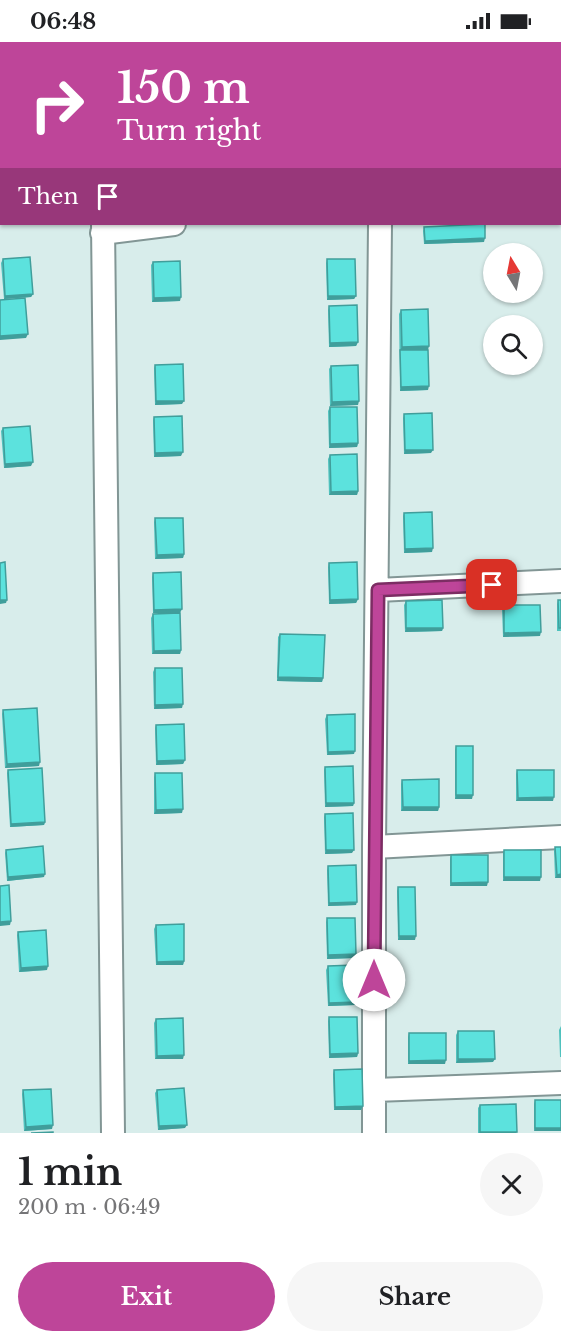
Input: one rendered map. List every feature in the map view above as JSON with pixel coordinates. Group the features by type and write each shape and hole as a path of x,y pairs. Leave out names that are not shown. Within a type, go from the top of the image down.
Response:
{"street":[{"path":"113,1133 102,228 156,225"},
{"path":"374,1133 374,847 380,225"},
{"path":"378,590 561,581"},
{"path":"374,847 561,837"},
{"path":"375,1090 561,1083"}],"building":[{"path":"485,225 485,238 425,241 424,227"},
{"path":"30,257 33,294 5,296 3,259"},
{"path":"327,259 355,259 356,296 328,296"},
{"path":"180,261 181,297 154,298 153,262"},
{"path":"25,298 28,334 0,336 0,300"},
{"path":"357,305 358,342 330,343 329,306"},
{"path":"428,309 429,346 402,347 401,310"},
{"path":"400,350 428,350 429,386 401,387"},
{"path":"183,364 184,401 156,401 155,365"},
{"path":"358,365 359,401 332,402 331,366"},
{"path":"330,407 357,407 358,443 330,444"},
{"path":"432,413 433,450 405,450 404,414"},
{"path":"182,416 183,452 155,453 154,417"},
{"path":"30,426 33,462 5,464 3,428"},
{"path":"357,454 358,491 331,492 330,455"},
{"path":"432,512 433,548 405,549 404,513"},
{"path":"155,518 183,518 184,554 157,555"},
{"path":"5,562 7,600 0,600 0,563"},
{"path":"357,562 358,599 330,600 329,563"},
{"path":"181,572 182,609 154,610 153,573"},
{"path":"442,600 443,628 406,628 406,601"},
{"path":"558,600 561,600 561,628 559,628"},
{"path":"504,605 540,605 541,632 504,633"},
{"path":"180,613 181,650 154,651 153,614"},
{"path":"280,634 325,635 323,678 278,677"},
{"path":"155,668 182,668 183,704 155,705"},
{"path":"37,708 40,762 7,764 3,710"},
{"path":"355,714 355,751 328,752 327,715"},
{"path":"184,724 185,760 157,761 156,725"},
{"path":"456,746 473,746 473,795 456,795"},
{"path":"353,766 354,803 326,803 325,767"},
{"path":"42,768 45,822 11,824 8,770"},
{"path":"517,770 554,770 554,797 518,798"},
{"path":"155,773 182,773 183,809 156,810"},
{"path":"439,779 439,807 403,807 402,780"},
{"path":"353,813 354,850 326,850 325,814"},
{"path":"43,846 45,874 8,877 6,850"},
{"path":"555,847 561,847 561,874 557,875"},
{"path":"504,850 541,850 541,877 504,877"},
{"path":"451,855 488,855 488,882 451,883"},
{"path":"356,865 357,902 329,903 328,866"},
{"path":"9,885 11,921 0,922 0,886"},
{"path":"398,887 415,887 416,936 399,936"},
{"path":"327,918 355,918 356,954 328,955"},
{"path":"184,924 184,961 157,962 156,925"},
{"path":"46,930 48,966 21,968 18,932"},
{"path":"355,965 356,1002 329,1003 328,966"},
{"path":"329,1017 357,1017 358,1053 330,1054"},
{"path":"183,1018 184,1055 157,1056 156,1019"},
{"path":"458,1031 494,1031 495,1059 458,1059"},
{"path":"409,1033 446,1033 446,1060 409,1061"},
{"path":"362,1069 363,1106 335,1107 334,1070"},
{"path":"184,1088 187,1125 159,1126 157,1090"},
{"path":"51,1089 53,1125 26,1127 23,1090"},
{"path":"535,1100 561,1100 561,1128 535,1128"},
{"path":"516,1104 517,1132 480,1132 480,1105"}],"route":[{"path":"374,980 378,590 492,585"}]}
